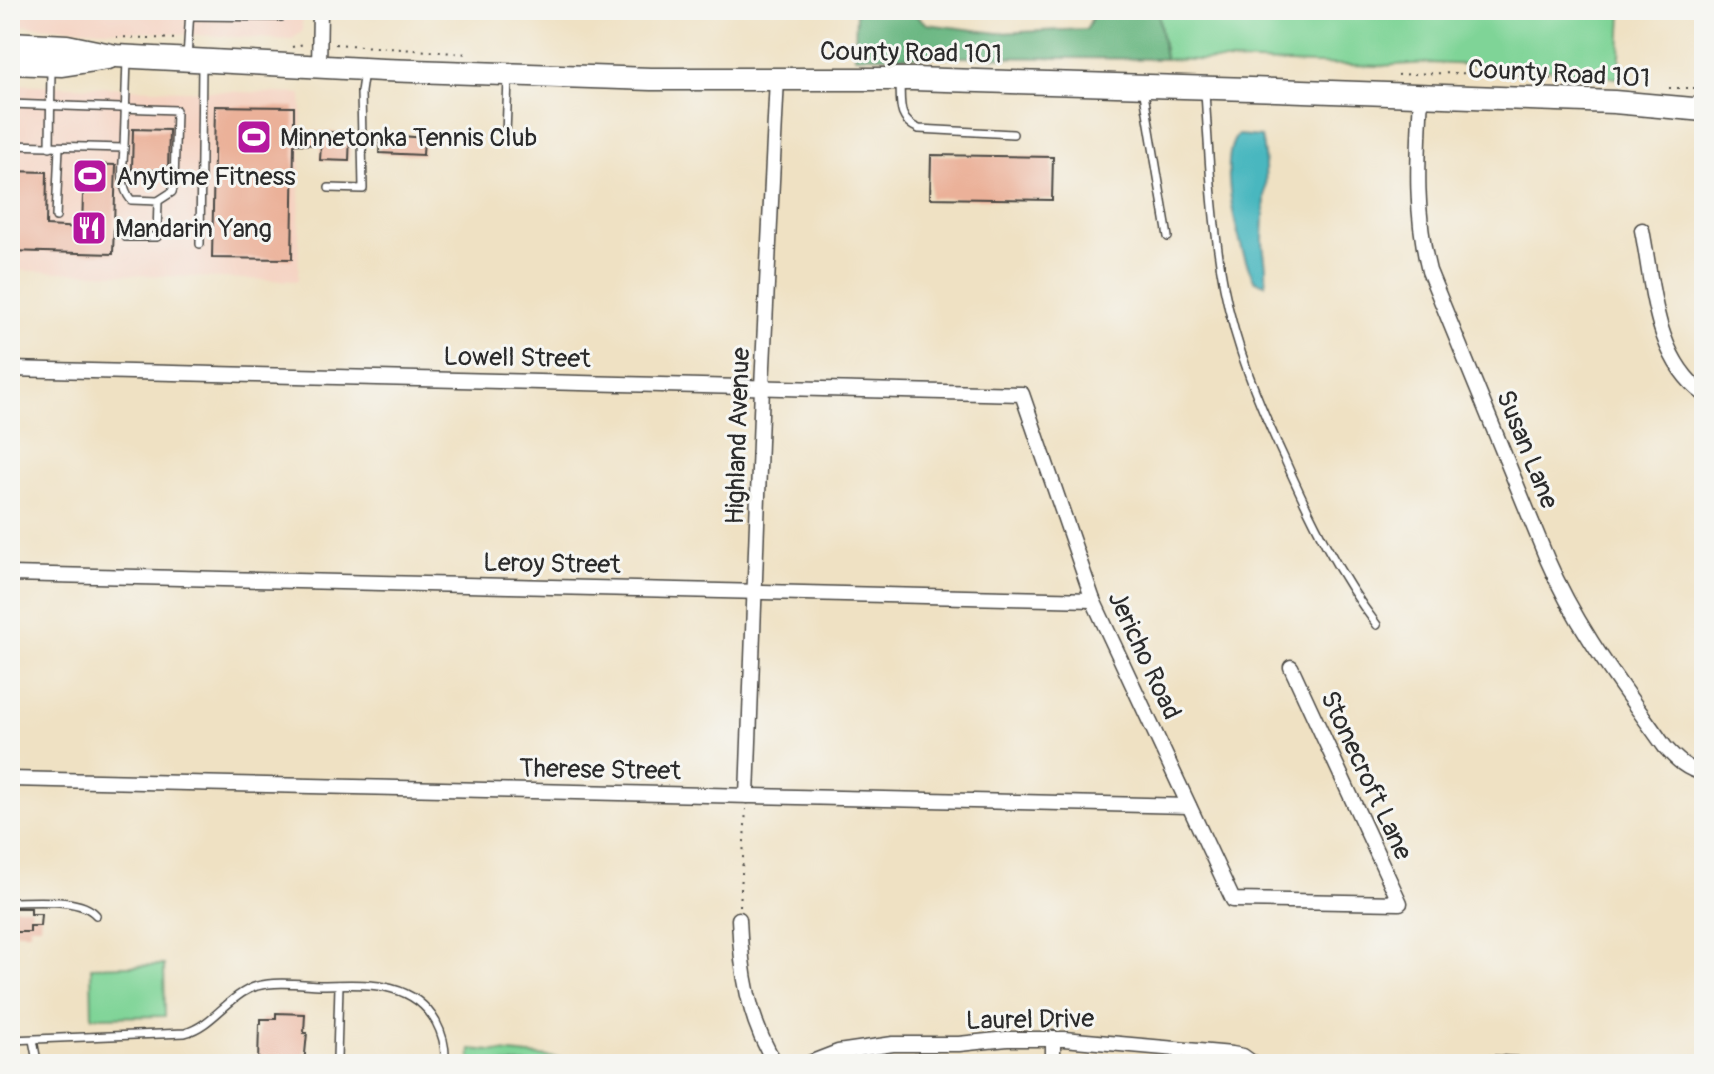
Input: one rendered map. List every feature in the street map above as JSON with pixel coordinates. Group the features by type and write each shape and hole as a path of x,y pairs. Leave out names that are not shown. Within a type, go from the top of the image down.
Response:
{"main road":[{"name":"County Road 101","path":"10,43 364,69 651,79 900,79 1143,86 1614,102 1704,110"},
{"name":"County Road 101","path":"10,63 85,63 118,50"}],"street":[{"path":"319,67 320,11"},
{"name":"Highland Avenue","path":"747,796 777,78"},
{"name":"Susan Lane","path":"1421,95 1417,208 1429,271 1547,559 1564,599 1586,636 1665,747 1678,761 1704,773"},
{"path":"1642,230 1667,346 1680,369 1704,394"},
{"name":"Lowell Street","path":"10,369 1022,394"},
{"name":"Jericho Road","path":"1022,394 1093,600 1233,900 1264,900"},
{"name":"Leroy Street","path":"10,574 1093,600"},
{"name":"Stonecroft Lane","path":"1264,900 1400,903 1291,667"},
{"name":"Therese Street","path":"10,779 1189,806"},
{"path":"739,919 749,1003 776,1064"},
{"path":"1053,1038 1053,1064"},
{"name":"Laurel Drive","path":"807,1064 838,1052 893,1044 1053,1038 1232,1054 1254,1063"},
{"path":"1464,1062 1517,1064"}],"lane":[{"path":"200,244 190,13 281,17 296,12 320,11"},
{"path":"10,104 126,109 176,110 174,185 172,192 158,201 131,200 126,194 122,176 126,109 118,50"},
{"path":"50,147 51,65"},
{"path":"329,188 363,189 361,92 364,69"},
{"path":"506,135 508,74"},
{"path":"900,79 901,115 909,125 919,129 1013,134"},
{"path":"1143,86 1168,237"},
{"path":"1204,88 1220,255 1236,342 1257,399 1311,518 1341,575 1377,625"},
{"path":"10,145 124,148"},
{"path":"56,217 59,147"},
{"path":"125,237 157,237 158,201"},
{"path":"10,902 78,905 91,909 96,915"},
{"path":"10,1040 185,1033 206,1024 254,987 277,984 387,987 415,997 428,1011 439,1028 445,1064"},
{"path":"337,1059 339,985"},
{"path":"33,1040 41,1064"}],"path":[{"path":"290,48 299,44 319,44"},
{"path":"118,50 192,54"},
{"path":"739,919 747,796"}],"shaded area":[{"path":"10,10 302,10 302,32 291,40 10,25"},
{"path":"10,84 302,94 298,281 10,270"}],"green space":[{"path":"856,10 908,10 927,24 998,33 1087,29 1095,10 1158,10 1165,59 855,56"},
{"path":"1158,10 1622,10 1619,78 1531,67 1165,59"},
{"path":"164,965 165,1016 92,1017 91,967"},
{"path":"471,1049 577,1060 576,1064 470,1064"}],"water":[{"path":"1238,135 1261,137 1265,176 1265,284 1255,281 1249,269 1232,207 1229,164"}],"building":[{"path":"215,106 294,107 294,131 350,133 349,161 320,160 321,145 294,144 292,259 212,258"},
{"path":"133,129 169,130 168,170 132,170"},
{"path":"380,134 424,138 423,155 379,153"},
{"path":"931,155 1053,157 1052,200 930,198"},
{"path":"84,164 116,165 113,254 10,251 10,171 47,172 46,226 82,228"},
{"path":"10,908 31,908 31,914 41,914 40,926 30,926 30,932 10,932"},
{"path":"276,1013 305,1014 304,1064 258,1064 259,1024 261,1019 276,1019"}],"place":[{"name":"Minnetonka Tennis Club","path":"254,137"},
{"name":"Anytime Fitness","path":"90,176"},
{"name":"Mandarin Yang","path":"89,228"}]}
